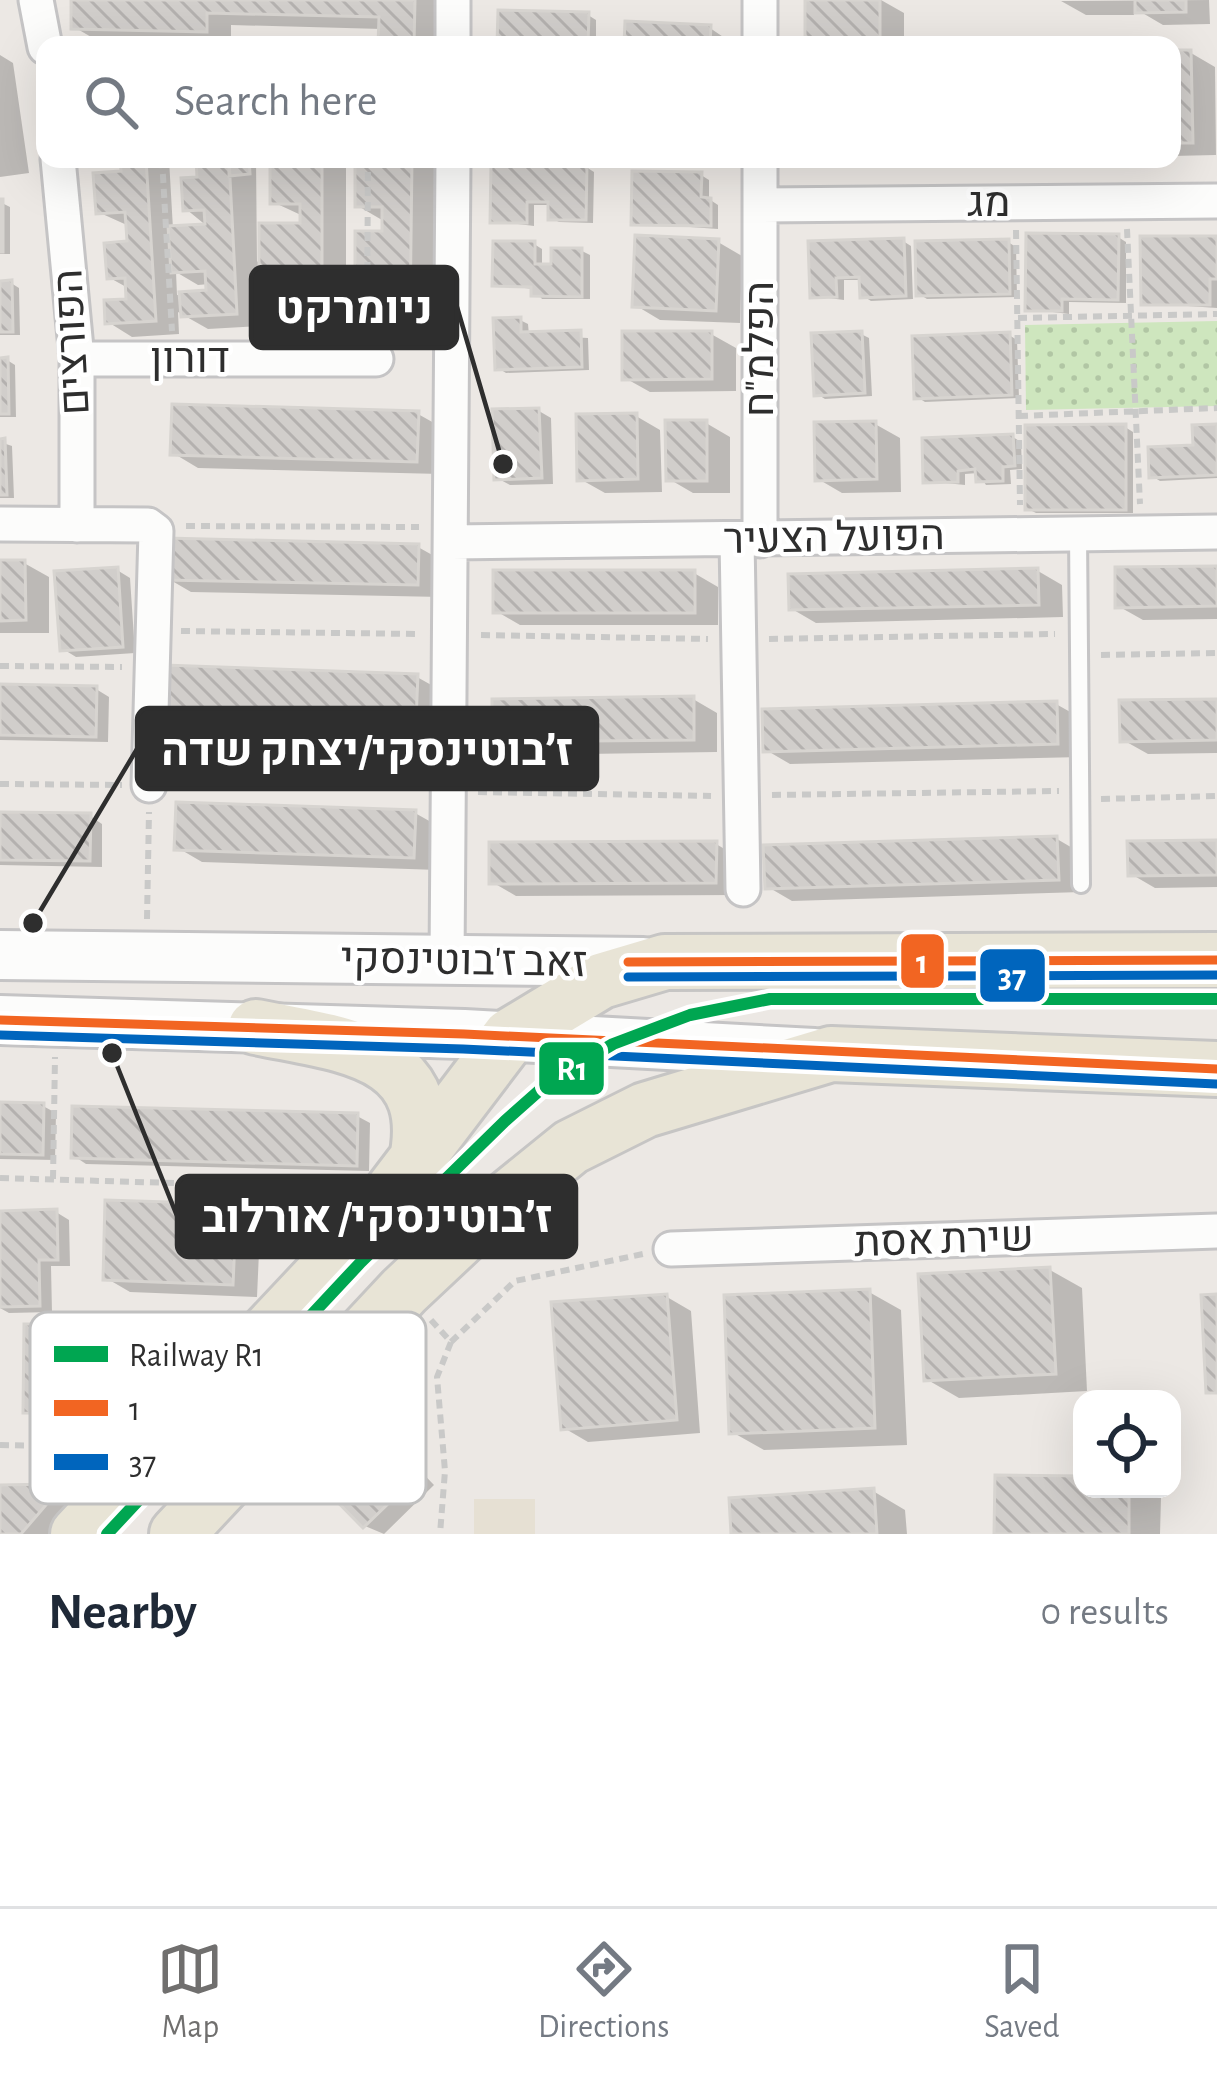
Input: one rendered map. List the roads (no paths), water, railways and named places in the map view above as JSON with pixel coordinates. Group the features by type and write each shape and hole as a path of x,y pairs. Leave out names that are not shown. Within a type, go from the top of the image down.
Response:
{"main road":[{"name":"זאב ז'בוטינסקי","path":"664,962 1217,960"},
{"path":"283,1312 406,1177 509,1036 601,981 664,962"},
{"path":"279,1028 357,1051 405,1076 421,1106 406,1177"},
{"name":"זאב ז'בוטינסקי","path":"831,1054 1217,1069"},
{"path":"386,1312 506,1197 601,1130 700,1089 831,1054"},
{"path":"78,1534 106,1504"},
{"path":"177,1534 221,1509"}],"street":[{"path":"35,0 43,36"},
{"path":"453,0 453,36"},
{"path":"760,0 760,36"},
{"name":"הפורצים","path":"59,168 76,358 77,526"},
{"path":"279,1028 354,1025 396,1014 430,992 447,961 453,168"},
{"name":"הפלמ\"ח","path":"743,890 739,639 749,539 760,168"},
{"name":"מג","path":"760,205 1217,201"},
{"name":"דורון","path":"76,358 371,359"},
{"path":"0,524 148,525 156,532 149,785"},
{"name":"הפועל הצעיר","path":"452,535 749,539 1217,532"},
{"name":"זאב ז'בוטינסקי","path":"0,955 664,962"},
{"name":"זאב ז'בוטינסקי","path":"0,1020 509,1036 831,1054"},
{"name":"שירת אסת","path":"671,1249 1217,1231"}],"lane":[{"path":"1078,534 1082,884"}],"rail line":[{"name":"R1","path":"314,1312 549,1082 613,1044 690,1015 770,999 1217,999"},
{"name":"R1","path":"107,1534 135,1504"}],"place":[{"name":"ניומרקט","path":"503,464"},
{"name":"ז׳בוטינסקי/יצחק שדה","path":"33,923"},
{"name":"ז׳בוטינסקי/ אורלוב","path":"112,1053"}]}
